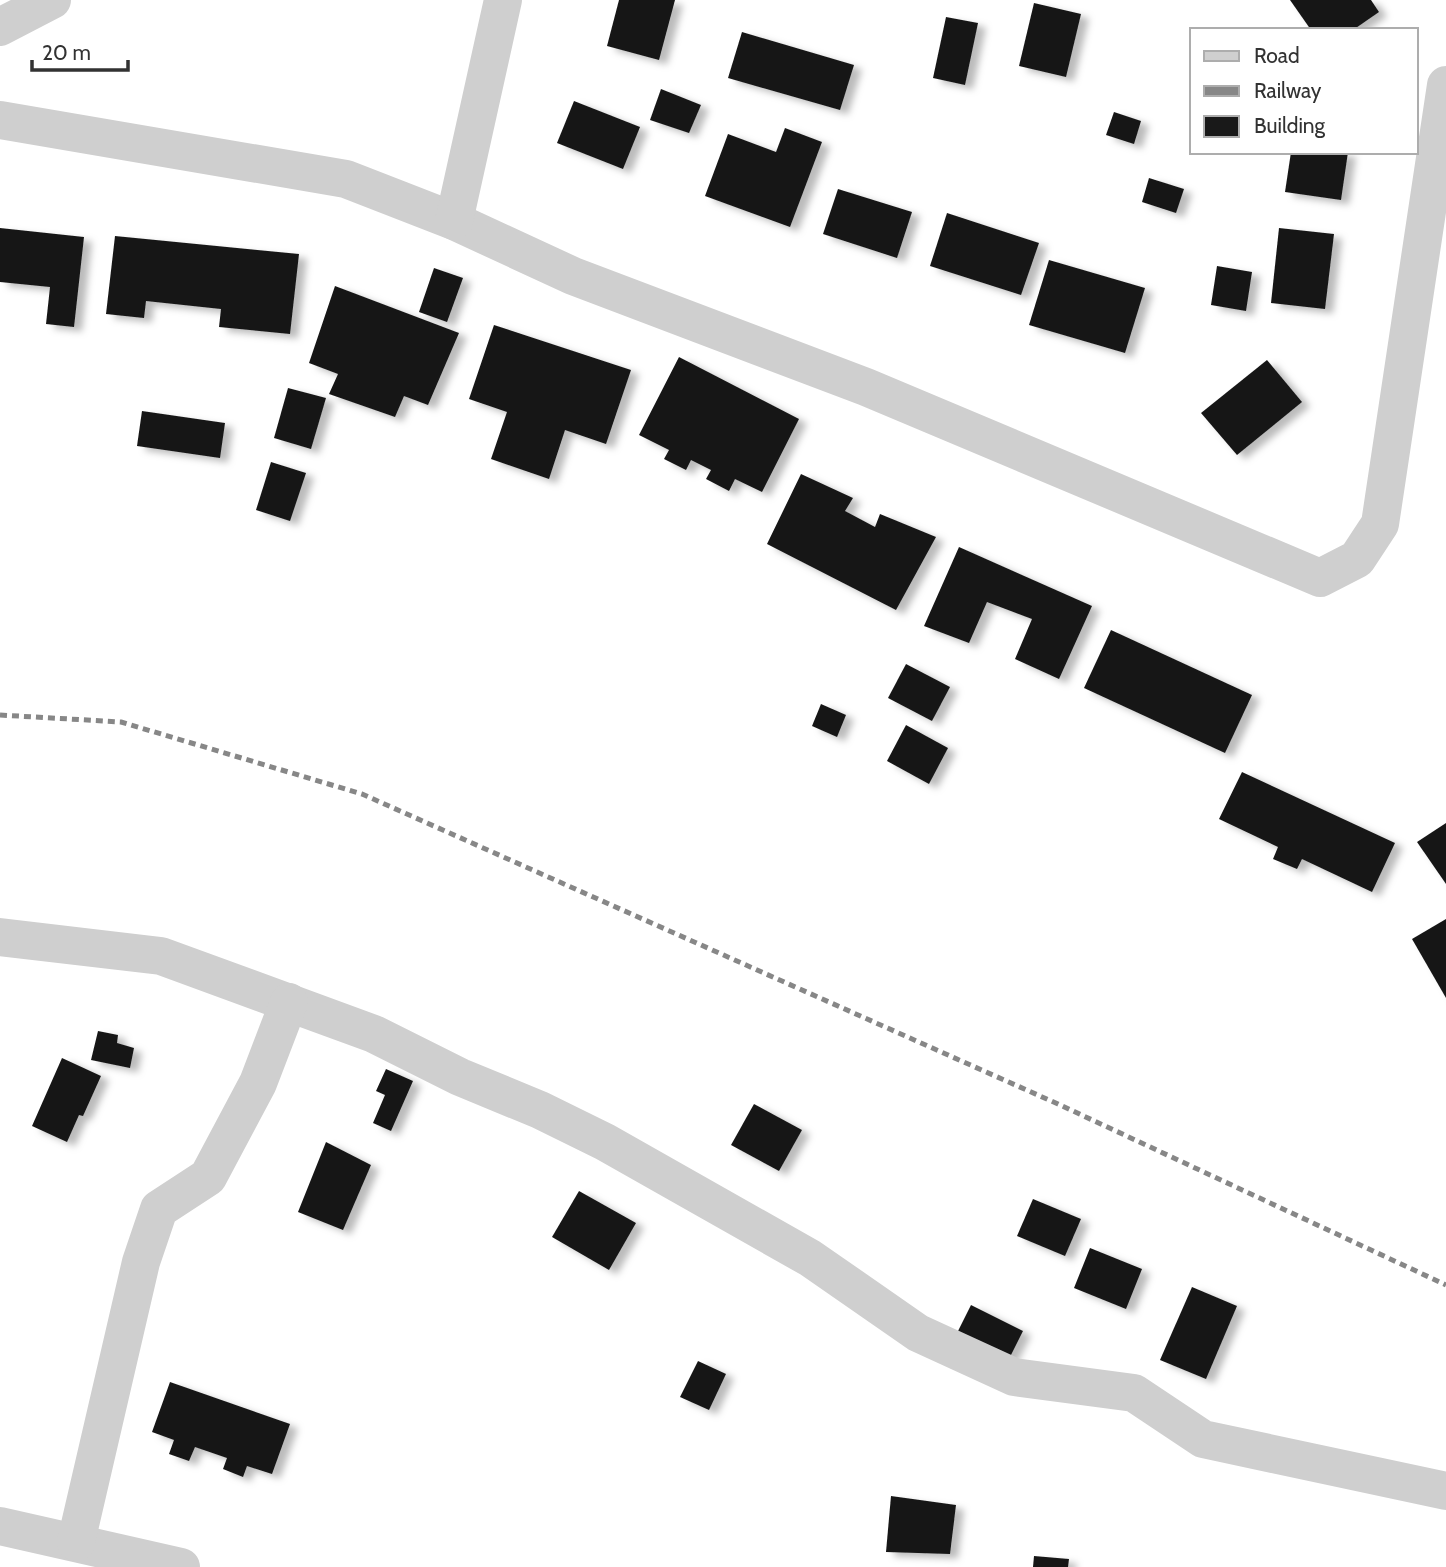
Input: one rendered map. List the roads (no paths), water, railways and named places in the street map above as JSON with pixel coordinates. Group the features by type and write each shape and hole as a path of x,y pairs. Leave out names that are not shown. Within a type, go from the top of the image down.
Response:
{"street":[{"path":"0,27 52,0"},
{"path":"454,221 503,0"},
{"path":"0,120 346,179 454,221 573,276 866,387 1320,578 1357,559 1380,524 1446,85"},
{"path":"0,937 161,956 374,1034 460,1077 540,1110 605,1142 810,1258 918,1333 1014,1377 1134,1393 1203,1438 1446,1491"},
{"path":"76,1542 141,1262 159,1209 208,1177 258,1083 289,1002"},
{"path":"0,1526 181,1567"}],"railway":[{"path":"0,715 121,722 362,794 1058,1104 1446,1285"}]}
